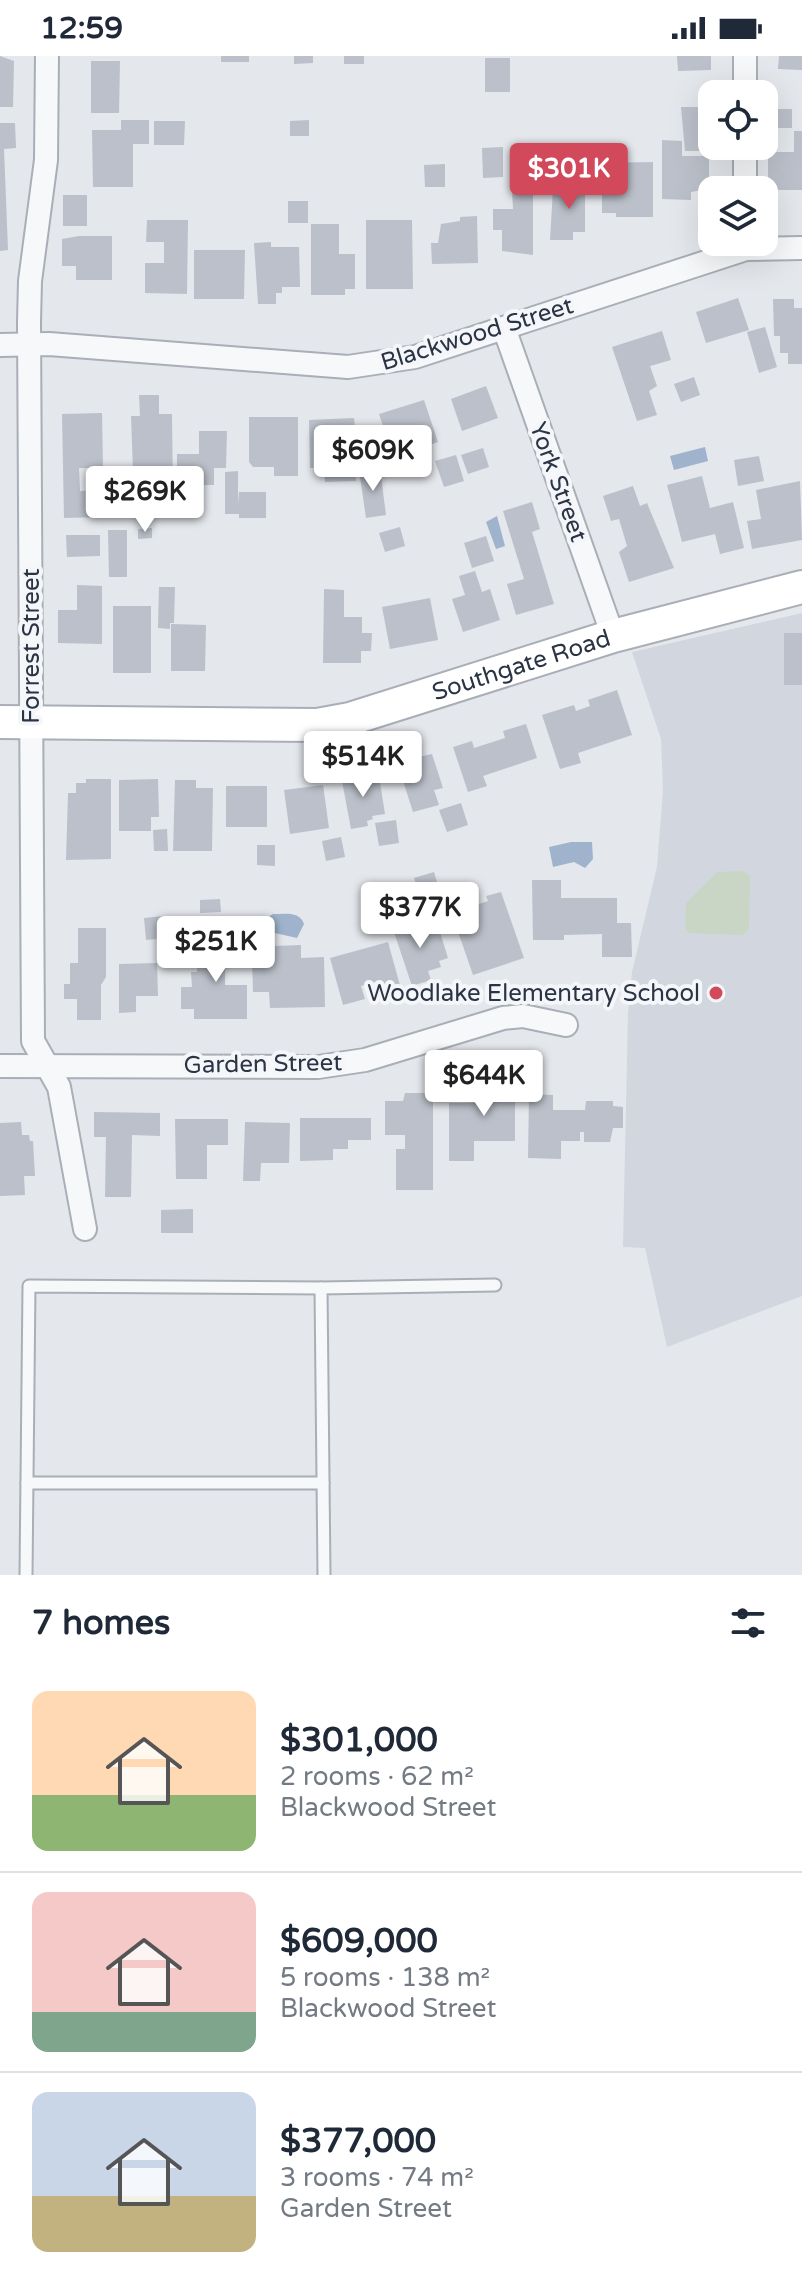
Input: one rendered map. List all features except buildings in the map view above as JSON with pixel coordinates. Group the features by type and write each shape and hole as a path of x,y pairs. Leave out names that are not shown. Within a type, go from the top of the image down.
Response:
{"street":[{"name":"Forrest Street","path":"47,56 46,160 30,281 16,723 33,1041 59,1087 85,1229"},
{"path":"745,56 745,80"},
{"name":"Blackwood Street","path":"778,247 802,248"},
{"name":"Blackwood Street","path":"0,345 29,344 348,367 415,357 716,256"},
{"name":"York Street","path":"504,328 613,636"},
{"name":"Southgate Road","path":"16,723 317,725 350,719 613,636 802,587"},
{"name":"Garden Street","path":"0,1066 318,1067 387,1054 503,1018 543,1018 566,1025"}],"lane":[{"path":"26,1575 29,1286 321,1288 495,1285"},
{"path":"321,1288 324,1575"},
{"path":"27,1483 323,1483"}],"shaded area":[{"name":"Woodlake Elementary School","path":"802,613 802,1296 667,1347 645,1248 623,1247 628,1013 632,972 657,867 663,790 661,739 632,652"}],"green space":[{"path":"744,871 750,877 749,929 743,935 689,933 685,929 686,903 717,872"}],"water":[{"path":"705,447 708,461 674,470 670,456"},
{"path":"497,516 505,546 496,549 486,522"},
{"path":"571,842 592,842 593,859 585,868 574,862 553,867 549,847"},
{"path":"273,914 292,914 302,920 304,924 297,938 266,931 265,919"}],"place":[{"name":"Woodlake Elementary School","path":"716,993"}]}
